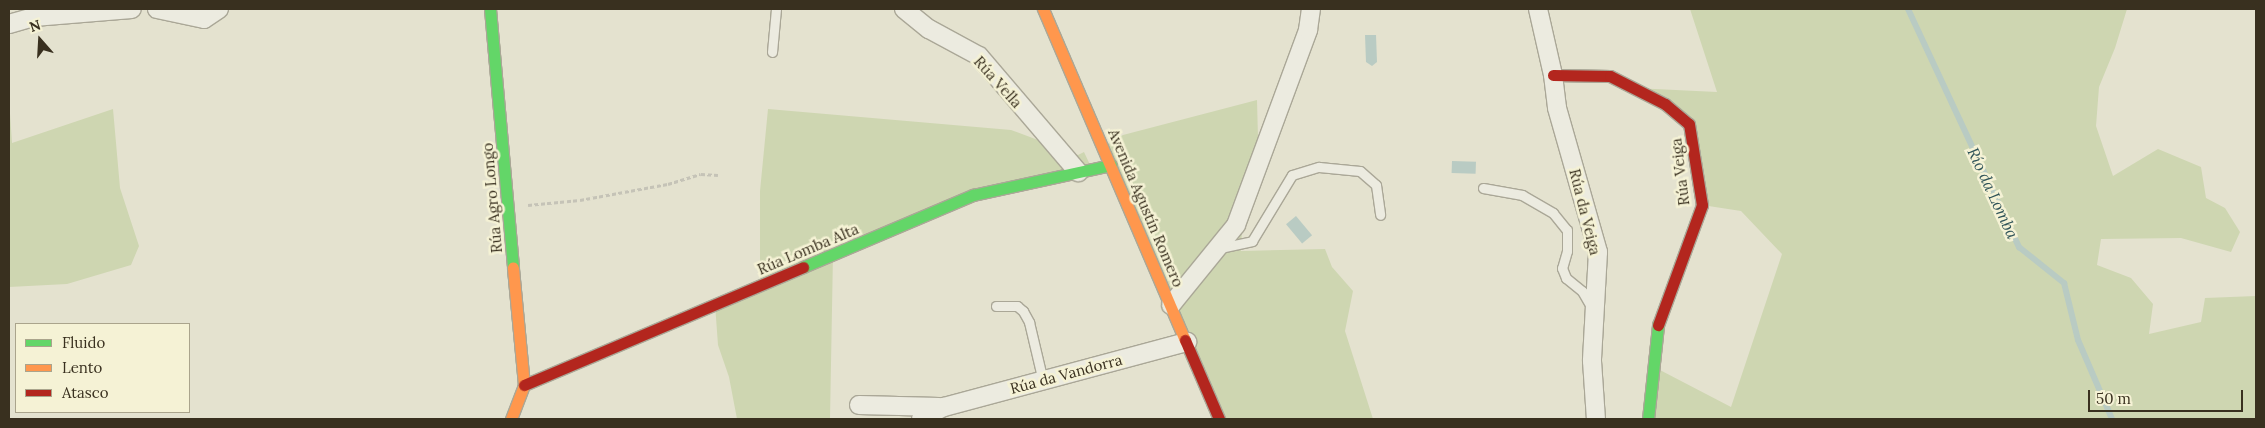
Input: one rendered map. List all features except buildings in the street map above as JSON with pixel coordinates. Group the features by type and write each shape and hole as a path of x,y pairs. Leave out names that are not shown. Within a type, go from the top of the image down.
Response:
{"street":[{"path":"9,24 34,17 132,9"},
{"path":"158,9 204,19 219,9"},
{"name":"Rúa Agro Longo","path":"490,9 524,385"},
{"name":"Rúa Vella","path":"904,9 929,29 979,56 1078,172"},
{"name":"Avenida Agustín Romero","path":"1043,9 1112,165 1219,419"},
{"path":"1171,305 1236,225 1308,30 1311,9"},
{"name":"Rúa da Veiga","path":"1538,9 1553,75 1557,108 1598,252 1592,361 1596,419"},
{"name":"Rúa Veiga","path":"1553,75 1610,76 1665,104 1689,124 1702,205 1658,325 1648,419"},
{"name":"Rúa Lomba Alta","path":"524,385 973,195 1112,165"},
{"name":"Rúa da Vandorra","path":"921,419 944,407 1187,342"},
{"path":"511,419 524,385"},
{"name":"Rúa da Vandorra","path":"859,405 944,407"}],"lane":[{"path":"772,52 776,9"},
{"path":"1217,248 1252,241 1292,175 1319,166 1360,171 1376,185 1380,215"},
{"path":"1483,188 1522,195 1553,213 1566,230 1568,251 1562,268 1566,278 1582,291 1595,314"},
{"path":"996,306 1017,306 1023,311 1029,322 1043,381"}],"path":[{"path":"508,206 580,200 668,184 700,174 718,175"}],"green space":[{"path":"1690,9 2127,9 2115,48 2099,87 2096,126 2113,176 2158,149 2201,167 2206,198 2225,208 2240,232 2231,252 2181,238 2101,239 2097,265 2131,278 2153,304 2149,334 2201,322 2205,298 2256,296 2256,419 1648,419 1658,369 1731,407 1782,254 1741,211 1702,205 1689,124 1634,88 1717,92"},
{"path":"9,99 12,143 113,109 120,188 139,246 131,265 67,284 9,287"},
{"path":"1257,100 1258,138 1237,219 1243,207 1241,251 1325,249 1332,267 1353,291 1345,331 1373,419 1219,419 1103,146 1123,135"},
{"path":"768,109 1011,130 1078,155 1084,152 1092,169 973,195 833,254 830,419 737,419 729,377 718,345 715,304 760,285 760,191"}],"shaded area":[{"path":"1365,35 1376,35 1377,62 1372,66 1366,62"},
{"path":"1452,161 1476,162 1476,174 1452,173"},
{"path":"1296,216 1312,235 1302,244 1286,224"}],"waterway":[{"name":"Río da Lomba","path":"1908,9 2019,247 2064,283 2078,340 2112,419"}],"traffic: fast":[{"path":"490,9 513,268"},
{"path":"803,267 973,195 1111,165"},
{"path":"1648,419 1658,325"}],"traffic: slow":[{"path":"1043,9 1185,340"},
{"path":"511,419 524,385 513,268"}],"traffic: jam":[{"path":"1553,75 1610,76 1665,104 1689,124 1702,205 1658,325"},
{"path":"524,385 803,267"},
{"path":"1185,340 1219,419"}]}
